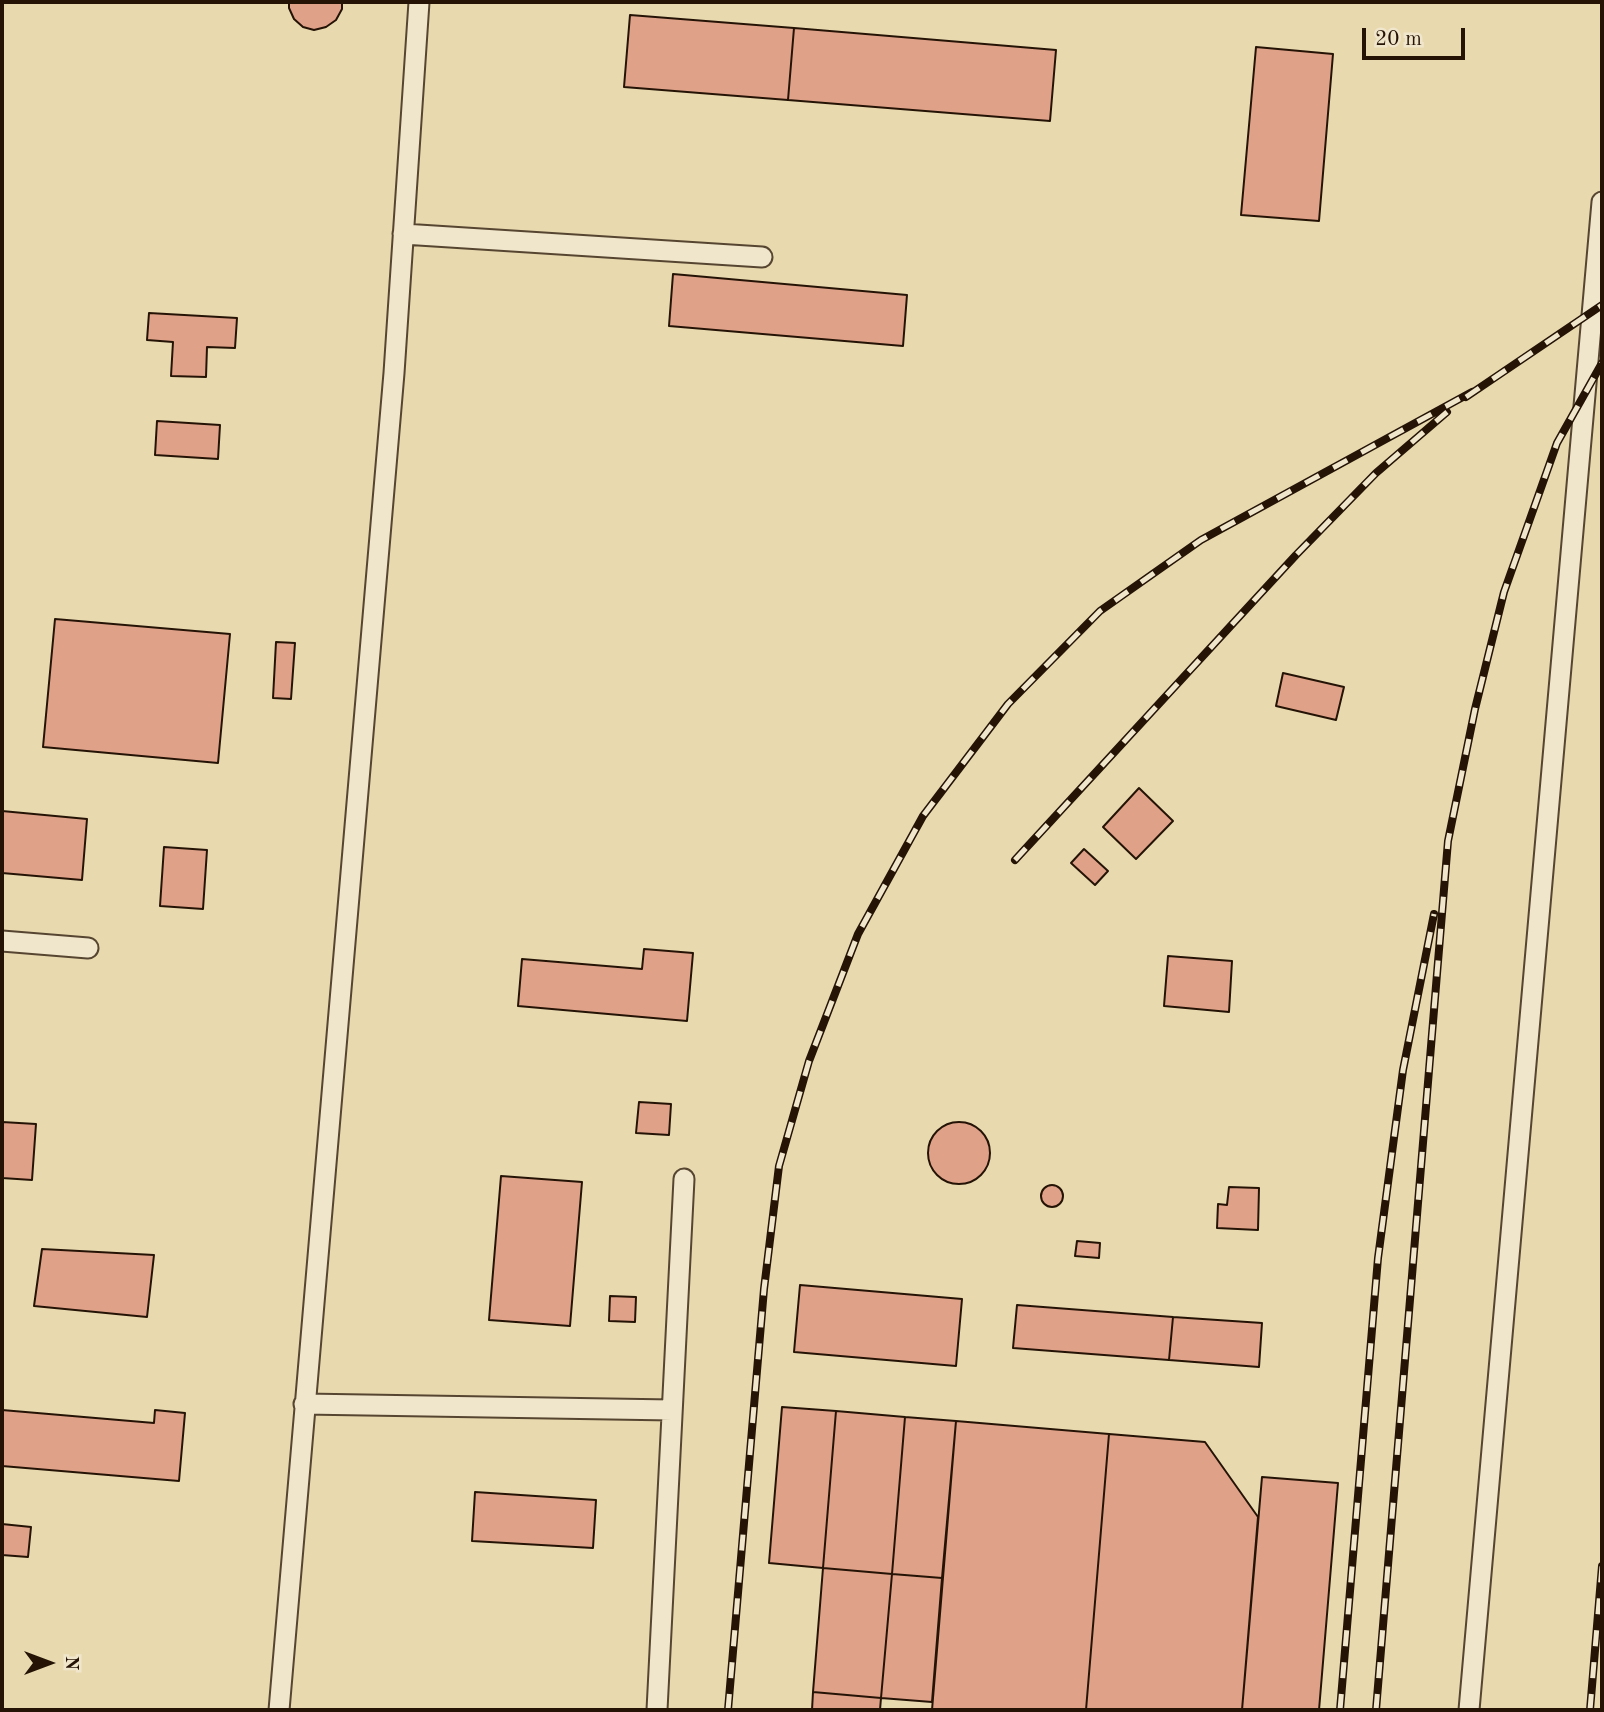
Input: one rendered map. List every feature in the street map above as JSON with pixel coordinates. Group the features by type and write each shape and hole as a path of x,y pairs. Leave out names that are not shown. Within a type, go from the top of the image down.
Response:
{"lane":[{"path":"279,1710 394,373 419,2"},
{"path":"1469,1710 1602,202"},
{"path":"403,234 762,257"},
{"path":"2,941 88,948"},
{"path":"657,1710 684,1179"},
{"path":"304,1404 672,1410"}],"building":[{"path":"289,2 342,2 342,9 336,20 326,27 314,30 303,27 294,19"},
{"path":"630,15 794,28 788,100 624,87"},
{"path":"794,28 1056,50 1050,121 788,100"},
{"path":"1256,47 1333,54 1319,221 1241,215"},
{"path":"673,274 907,295 903,346 669,326"},
{"path":"149,313 237,318 235,348 207,347 206,377 171,376 173,342 147,340"},
{"path":"157,421 220,425 218,459 155,455"},
{"path":"55,619 230,634 218,763 43,747"},
{"path":"276,642 295,643 291,699 273,698"},
{"path":"1283,673 1344,687 1336,720 1276,706"},
{"path":"1139,788 1173,821 1136,859 1103,827"},
{"path":"2,811 87,819 82,880 2,873"},
{"path":"164,847 207,850 203,909 160,906"},
{"path":"1084,849 1108,871 1095,885 1071,863"},
{"path":"644,949 693,953 687,1021 518,1006 522,959 642,969"},
{"path":"1168,956 1232,961 1229,1012 1164,1006"},
{"path":"639,1102 671,1104 669,1135 636,1133"},
{"path":"2,1122 36,1124 32,1180 2,1178"},
{"path":"953,1122 965,1122 981,1131 988,1141 988,1165 981,1175 965,1184 953,1184 942,1179 933,1170 928,1159 928,1147 933,1136 942,1127"},
{"path":"501,1176 582,1182 570,1326 489,1320"},
{"path":"1052,1185 1060,1188 1063,1196 1060,1204 1052,1207 1044,1204 1041,1196 1044,1188"},
{"path":"1229,1187 1259,1188 1258,1230 1217,1228 1218,1204 1227,1205"},
{"path":"1077,1241 1100,1243 1099,1258 1075,1256"},
{"path":"42,1249 154,1255 147,1317 34,1306"},
{"path":"800,1285 962,1299 956,1366 794,1352"},
{"path":"610,1296 636,1297 635,1322 609,1321"},
{"path":"1017,1305 1173,1317 1169,1360 1013,1348"},
{"path":"1173,1317 1262,1323 1259,1367 1169,1360"},
{"path":"782,1407 836,1411 823,1568 769,1563"},
{"path":"2,1410 154,1423 155,1410 185,1413 179,1481 2,1466"},
{"path":"836,1411 905,1417 892,1574 823,1568"},
{"path":"905,1417 956,1421 942,1578 892,1574"},
{"path":"956,1421 1109,1434 1086,1710 932,1710"},
{"path":"1109,1434 1205,1442 1258,1517 1242,1710 1086,1710"},
{"path":"1262,1477 1338,1483 1319,1710 1242,1710"},
{"path":"475,1492 596,1500 593,1548 472,1541"},
{"path":"2,1524 31,1527 28,1557 2,1555"},
{"path":"823,1568 892,1574 881,1698 813,1692"},
{"path":"892,1574 942,1578 932,1702 881,1698"},
{"path":"813,1692 881,1698 880,1710 812,1710"}],"railway":[{"path":"1466,397 1602,305"},
{"path":"1376,1710 1448,841 1475,709 1504,592 1557,443 1602,363"},
{"path":"728,1710 764,1289 779,1166 809,1061 858,934 923,816 1008,704 1100,611 1201,540 1472,392"},
{"path":"1015,860 1296,555 1376,473 1447,412"},
{"path":"1340,1710 1378,1258 1403,1070 1434,914"},
{"path":"1590,1710 1602,1566"}]}
